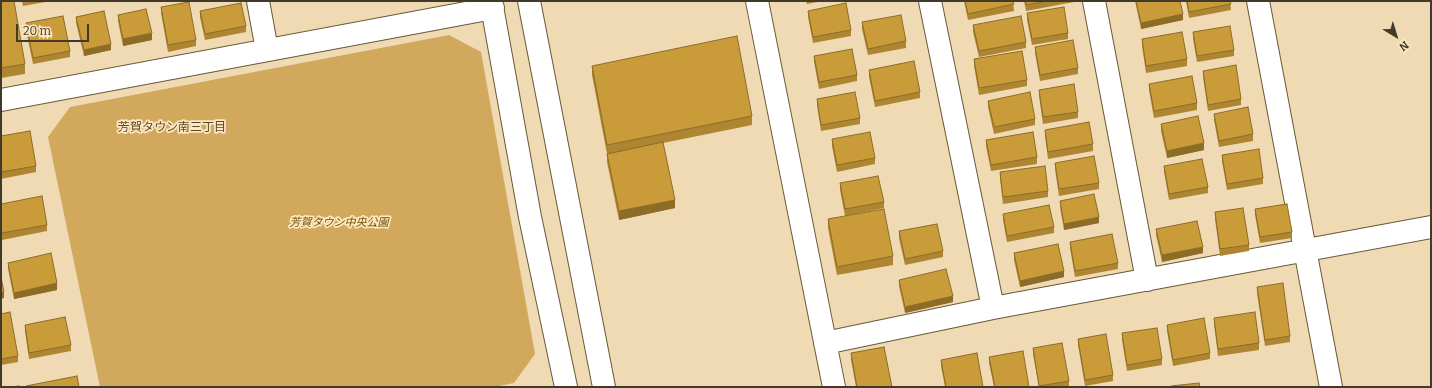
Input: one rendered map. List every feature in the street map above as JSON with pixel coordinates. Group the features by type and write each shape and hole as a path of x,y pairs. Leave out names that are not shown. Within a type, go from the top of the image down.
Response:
{"street":[{"path":"258,1 267,50"},
{"path":"529,1 604,387"},
{"path":"758,1 834,387"},
{"path":"930,1 993,308"},
{"path":"1094,1 1147,280"},
{"path":"1258,1 1331,387"},
{"path":"1,100 267,50 492,5 530,216 566,387"},
{"path":"825,343 993,308 1431,227"}],"green space":[{"name":"芳賀タウン中央公園","path":"449,35 481,52 535,354 514,383 494,387 100,387 48,137 70,107"}],"building":[{"path":"1,1 14,1 25,64 1,68"},
{"path":"965,1 1013,1 1014,4 968,14"},
{"path":"1026,1 1047,1 1026,5"},
{"path":"1136,1 1180,1 1183,14 1141,23"},
{"path":"1187,1 1230,1 1231,4 1189,12"},
{"path":"189,2 196,40 168,45 161,7"},
{"path":"241,3 246,26 205,34 200,11"},
{"path":"846,3 851,30 813,37 808,11"},
{"path":"1064,7 1068,33 1032,39 1027,13"},
{"path":"146,9 152,33 123,39 118,15"},
{"path":"104,11 111,44 84,50 76,17"},
{"path":"901,15 906,41 868,49 862,22"},
{"path":"63,16 70,51 33,58 26,23"},
{"path":"1021,16 1026,42 979,51 973,25"},
{"path":"1230,26 1234,50 1197,56 1193,32"},
{"path":"1182,32 1187,59 1146,66 1142,39"},
{"path":"737,36 752,116 607,145 592,66"},
{"path":"1073,40 1078,68 1040,75 1035,47"},
{"path":"852,49 857,75 819,82 814,56"},
{"path":"1022,51 1027,80 979,88 974,59"},
{"path":"914,61 920,92 875,101 869,70"},
{"path":"1236,65 1241,99 1208,105 1203,71"},
{"path":"1192,76 1197,103 1154,111 1149,84"},
{"path":"1074,84 1078,112 1043,117 1039,90"},
{"path":"855,92 860,118 821,125 817,99"},
{"path":"1030,92 1035,119 994,127 988,101"},
{"path":"1248,107 1253,134 1219,141 1214,114"},
{"path":"1198,116 1204,143 1167,151 1161,124"},
{"path":"1089,122 1093,144 1048,152 1045,130"},
{"path":"30,131 36,166 1,172 1,136"},
{"path":"870,132 875,158 837,165 832,139"},
{"path":"1033,132 1037,157 991,165 986,140"},
{"path":"663,142 675,200 619,211 607,154"},
{"path":"1259,149 1263,178 1227,184 1222,155"},
{"path":"1094,156 1099,183 1059,189 1055,163"},
{"path":"1202,159 1208,187 1169,194 1164,166"},
{"path":"1045,166 1048,191 1003,197 1000,172"},
{"path":"878,176 884,202 845,209 840,183"},
{"path":"1094,194 1099,217 1064,224 1060,201"},
{"path":"42,196 47,225 2,233 1,204"},
{"path":"1287,204 1292,232 1260,237 1255,209"},
{"path":"1049,205 1054,227 1007,236 1003,214"},
{"path":"1243,208 1249,245 1220,249 1215,212"},
{"path":"884,209 893,256 837,267 828,219"},
{"path":"1197,221 1203,247 1162,255 1156,229"},
{"path":"937,224 943,251 905,259 899,231"},
{"path":"1112,234 1118,263 1075,271 1070,242"},
{"path":"1058,244 1064,271 1020,281 1014,253"},
{"path":"51,253 57,283 14,293 8,263"},
{"path":"946,269 953,296 905,307 899,280"},
{"path":"1,277 4,292 1,293"},
{"path":"1283,283 1290,336 1265,340 1257,287"},
{"path":"10,312 18,356 1,359 1,314"},
{"path":"1255,312 1259,343 1218,349 1214,318"},
{"path":"65,317 71,345 29,353 25,325"},
{"path":"1204,318 1210,353 1173,360 1167,325"},
{"path":"1157,328 1162,359 1127,365 1122,333"},
{"path":"1106,334 1113,375 1085,380 1078,339"},
{"path":"1062,343 1069,381 1039,386 1033,348"},
{"path":"884,347 892,387 857,387 851,353"},
{"path":"1023,351 1029,387 995,387 989,357"},
{"path":"977,353 983,387 946,387 941,360"},
{"path":"77,376 79,387 26,387 26,386"},
{"path":"1199,383 1200,387 1171,387 1171,386"}],"district":[{"name":"芳賀タウン南三丁目","path":"172,128"}]}
